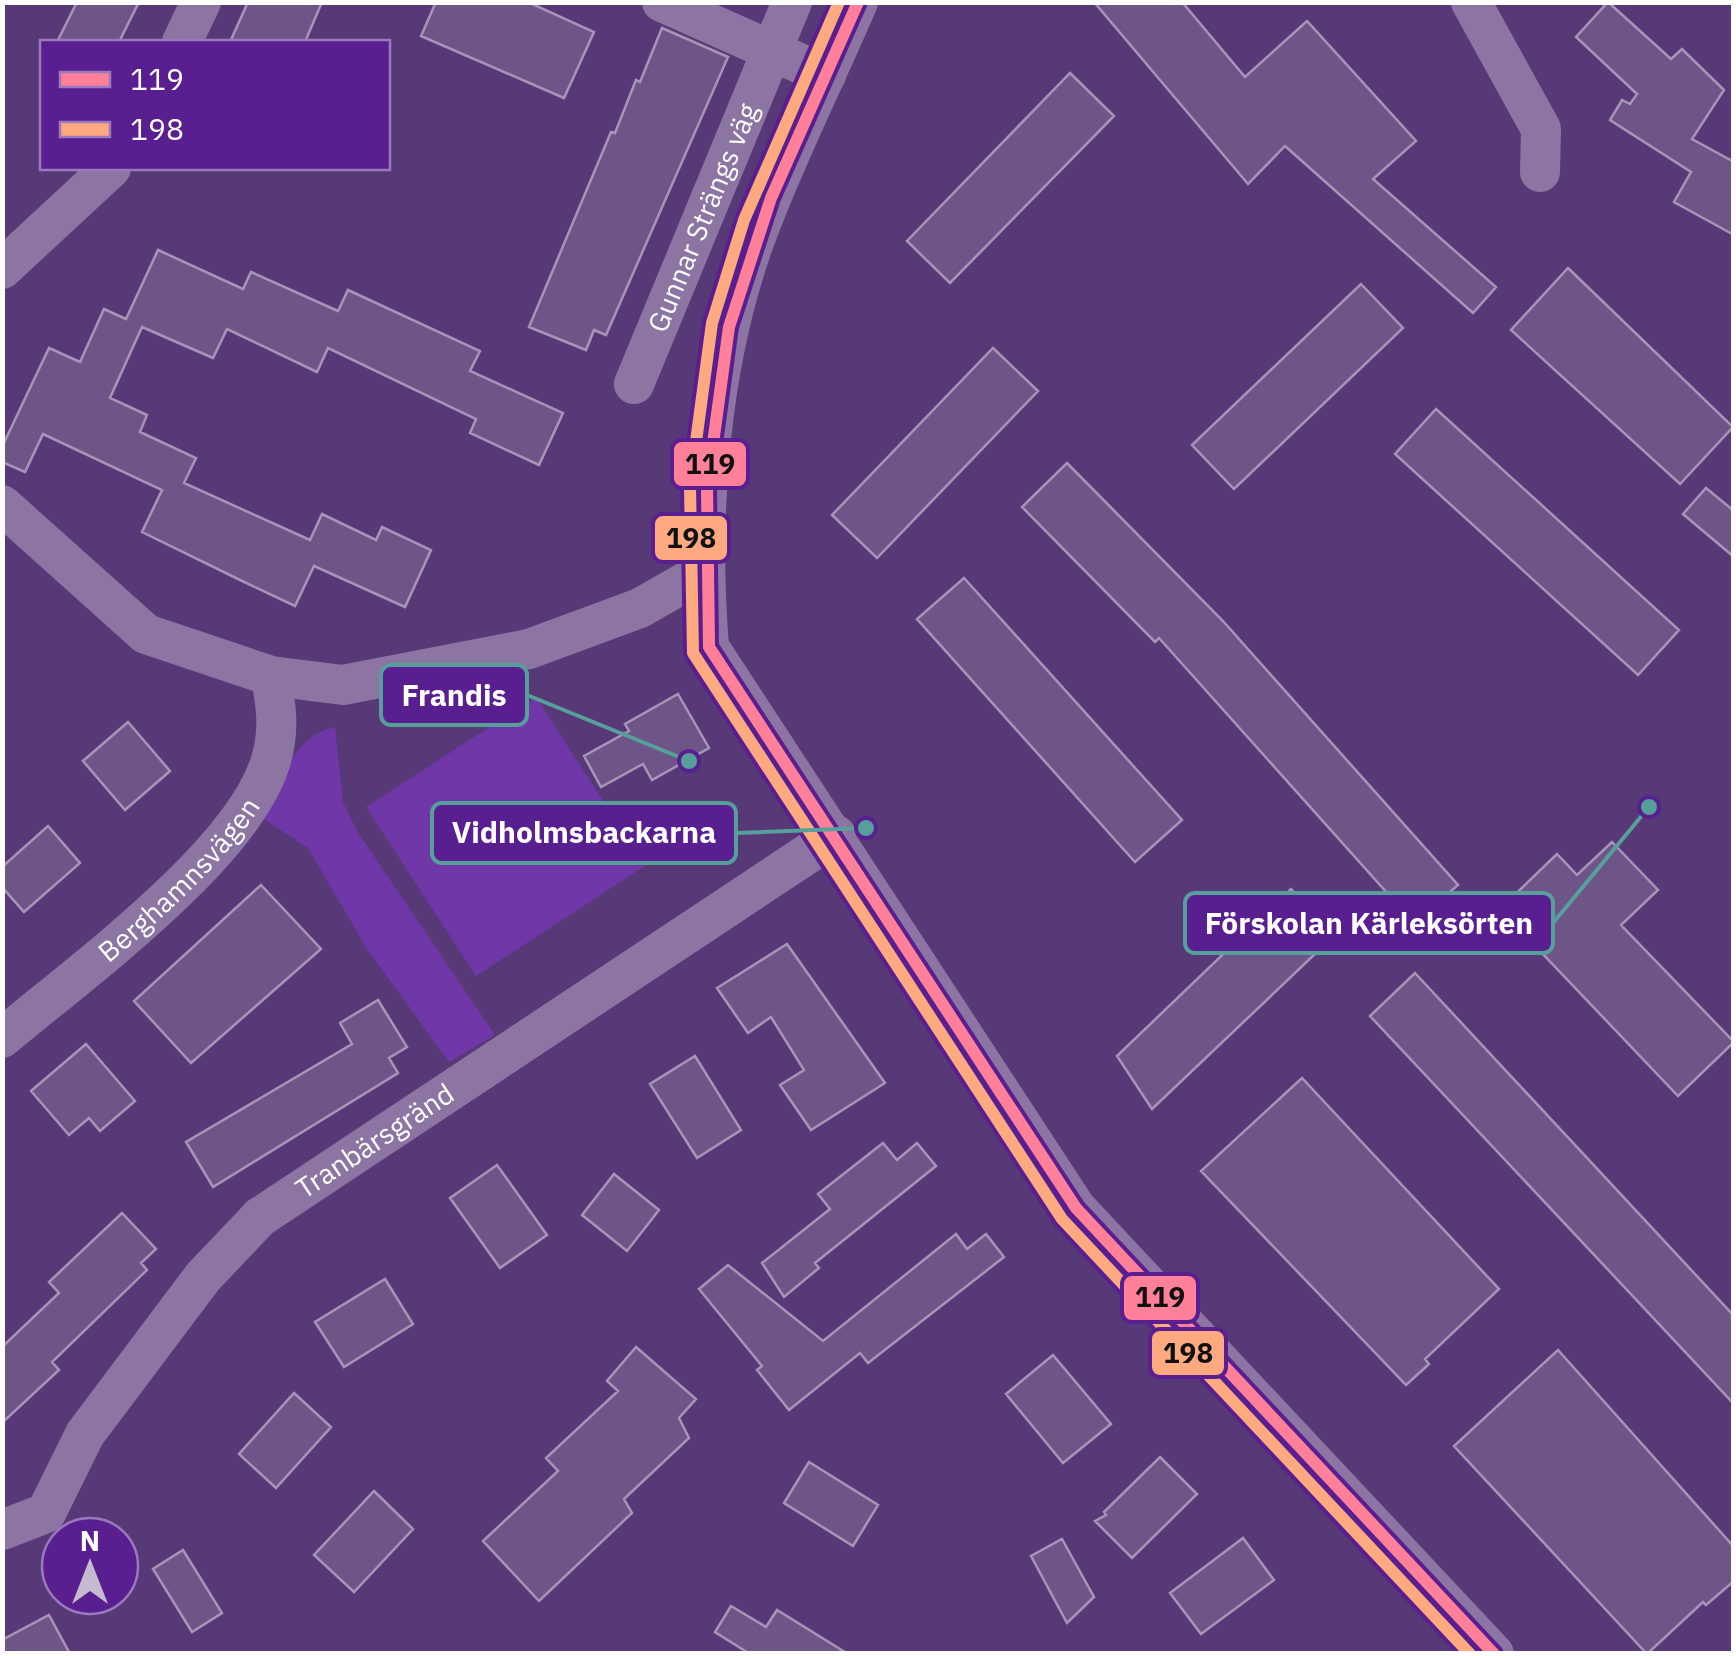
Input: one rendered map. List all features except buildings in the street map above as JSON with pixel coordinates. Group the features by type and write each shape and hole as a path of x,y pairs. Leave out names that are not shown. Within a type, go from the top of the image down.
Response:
{"street":[{"path":"183,40 201,2"},
{"path":"662,2 826,75"},
{"name":"Gunnar Strängs väg","path":"634,384 792,2"},
{"path":"858,2 759,228 714,394 703,572 709,646 1076,1208 1494,1654"},
{"path":"1471,2 1541,129 1540,172"},
{"path":"2,269 109,170"},
{"path":"2,505 146,634 271,676 342,685 529,649 640,608 703,572"},
{"name":"Berghamnsvägen","path":"2,1038 201,867 238,826 271,762 278,723 271,676"},
{"name":"Tranbärsgränd","path":"2,1530 46,1514 85,1434 203,1277 260,1217 836,835"}],"shaded area":[{"path":"536,697 645,866 476,976 366,807"},
{"path":"335,727 343,802 357,831 495,1035 449,1062 367,949 308,848 264,819 298,751 307,741"}],"transit line":[{"name":"198","path":"839,2 744,220 712,323 690,486 693,653 1062,1219 1470,1654"},
{"name":"119","path":"858,2 771,198 729,327 707,487 709,647 1076,1208 1494,1654"}],"place":[{"name":"Frandis","path":"689,761"},
{"name":"Förskolan Kärleksörten","path":"1649,807"},
{"name":"Vidholmsbackarna","path":"866,828"}]}
